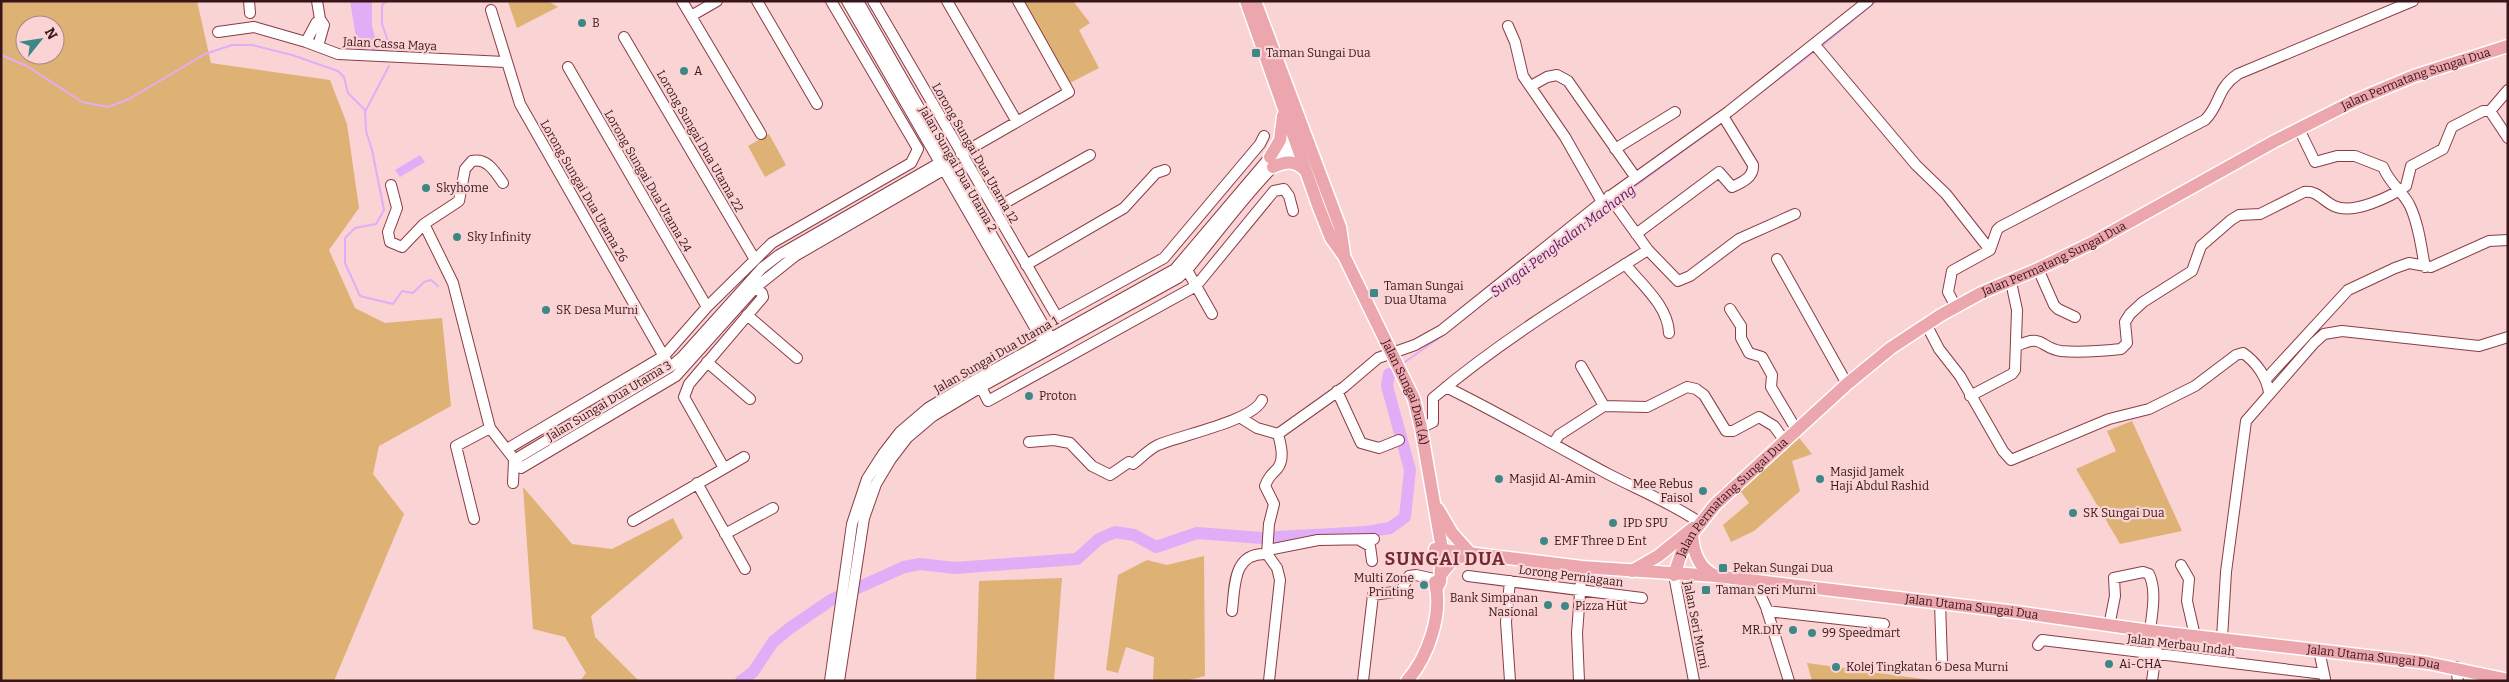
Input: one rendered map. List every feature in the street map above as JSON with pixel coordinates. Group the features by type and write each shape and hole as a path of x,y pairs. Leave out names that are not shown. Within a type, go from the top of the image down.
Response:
{"main road":[{"name":"Jalan Sungai Dua (A)","path":"1246,1 1283,106 1340,227 1344,256"},
{"name":"Jalan Sungai Dua (A)","path":"1256,1 1300,139 1305,170 1331,238 1344,256 1392,353 1414,400 1421,428 1435,504 1438,545 1437,581 1432,633 1419,664 1407,681"},
{"name":"Jalan Permatang Sungai Dua","path":"1674,575 1699,522 1784,440 1847,384 1891,348 1926,324 1956,307 2092,243 2299,129 2376,90 2508,46"},
{"path":"1283,106 1283,131 1271,162 1293,162 1305,170"},
{"path":"1435,504 1452,533 1470,553 1452,561 1437,581"},
{"path":"1632,571 1658,556 1699,522"},
{"path":"1692,534 1693,548 1699,562 1705,570 1716,576"},
{"name":"Jalan Utama Sungai Dua","path":"1438,545 1470,553 1674,575 1716,576 1940,603 2154,632 2222,638 2456,667 2508,680"}],"street":[{"path":"249,1 250,13"},
{"path":"317,1 320,20 324,25 318,46"},
{"path":"682,1 761,134"},
{"path":"691,16 717,1"},
{"path":"757,1 817,104"},
{"path":"507,449 664,356 707,307 754,258 772,243 824,215 911,163 918,149 831,1"},
{"name":"Jalan Sungai Dua Utama 2","path":"847,1 946,164"},
{"name":"Jalan Sungai Dua Utama 2","path":"858,1 946,164 1049,343"},
{"name":"Lorong Sungai Dua Utama 12","path":"873,1 1057,317 1120,283"},
{"path":"948,1 1016,122"},
{"path":"961,154 1069,92 1018,1"},
{"path":"1278,434 1378,358 1414,345 1442,330 1607,199 1723,116 1815,45 1868,1"},
{"path":"1956,307 1948,292 1952,271 1990,250 1997,230 2000,227 2205,120 2211,114 2220,90 2227,81 2238,74 2412,1"},
{"name":"Lorong Sungai Dua Utama 26","path":"491,10 505,62 520,104 676,376"},
{"path":"306,42 316,23 320,20"},
{"path":"1508,26 1515,42 1523,76 1607,199 1648,250 1671,276 1678,281 1684,280 1739,239 1795,214"},
{"name":"Jalan Cassa Maya","path":"218,32 254,27 306,42 338,54 505,62"},
{"name":"Lorong Sungai Dua Utama 22","path":"624,37 754,258"},
{"path":"860,49 871,43"},
{"path":"1815,45 1916,165 1946,194 1990,250"},
{"name":"Lorong Sungai Dua Utama 24","path":"568,67 707,307"},
{"path":"1531,86 1547,77 1558,75 1568,81 1636,178"},
{"path":"2018,346 2032,340 2040,341 2053,349 2063,351 2121,349 2127,343 2125,322 2130,314 2143,302 2192,271 2201,246 2239,215 2260,214 2304,192 2310,191 2343,209 2366,206 2406,186 2411,166 2443,149 2452,128 2483,111 2490,111 2508,90"},
{"path":"2490,111 2508,138"},
{"path":"1615,149 1675,112"},
{"path":"1636,234 1719,172 1732,187 1753,173 1753,165 1723,116"},
{"path":"2299,129 2315,162 2337,156 2359,156 2383,167 2393,187 2399,190 2409,204 2414,216 2425,268"},
{"path":"1127,296 1120,283 1164,258 1260,144 1264,136"},
{"name":"Jalan Sungai Dua Utama 1","path":"851,559 868,502 876,484 891,459 908,438 928,420 1049,343 1175,269 1222,214 1271,162 1300,139"},
{"path":"994,209 1090,155"},
{"path":"391,184 397,208 388,232 390,242 402,247 424,224 459,201 465,169 472,161 478,160 490,165 503,183"},
{"name":"Jalan Sungai Dua Utama 1","path":"839,681 843,620 851,559 852,524 867,479 900,432 928,408 1049,343 1178,278 1187,270 1271,162"},
{"name":"Jalan Sungai Dua Utama 3","path":"838,226 795,256 755,288 676,376 523,467 518,467 514,460 670,367 682,357 762,268 779,255 838,226 946,164"},
{"path":"1026,264 1124,208 1156,173 1165,170"},
{"name":"Jalan Sungai Dua Utama 1","path":"981,387 988,401 1196,286 1274,191 1284,189 1289,196 1293,211"},
{"path":"1209,203 1222,214"},
{"path":"824,215 838,226"},
{"path":"424,224 453,283 490,428 514,460 513,483"},
{"path":"2425,268 2489,241 2508,240"},
{"path":"1421,428 1433,422 1434,414 1431,405 1433,398 1520,330 1648,250"},
{"path":"1777,259 1847,384"},
{"path":"2266,379 2348,290 2409,263 2419,264 2425,268"},
{"path":"1625,264 1660,306 1668,319 1668,333"},
{"path":"1187,270 1212,314"},
{"path":"2038,270 2054,305 2075,317"},
{"path":"1970,396 2012,374 2016,365 2018,346 2017,310 2010,282"},
{"path":"724,468 684,397 686,388 762,297 762,294 755,288"},
{"path":"1730,309 1741,326 1741,338 1749,353 1762,357 1772,375 1771,387 1796,429"},
{"path":"747,315 797,358"},
{"path":"1926,324 2003,451 2011,460 2109,419 2149,409 2195,386 2236,355 2243,353 2250,358 2266,379 2270,393"},
{"path":"2222,638 2226,572 2246,421 2314,343 2324,334 2332,332 2479,346 2488,345 2508,337"},
{"path":"707,362 750,399"},
{"path":"1581,366 1604,406"},
{"path":"1554,442 1559,435 1604,406 1647,407 1687,387 1692,387 1704,395 1726,431 1733,431 1759,417 1768,421 1784,440"},
{"path":"1446,388 1554,442 1607,473 1679,508 1699,522"},
{"path":"1337,391 1361,443 1378,448 1399,440"},
{"path":"1029,442 1054,440 1070,443 1092,466 1110,475 1129,462 1133,464 1156,446 1241,418 1259,406 1262,400"},
{"path":"1241,418 1257,428 1278,434"},
{"path":"474,519 456,446 490,428"},
{"path":"1269,681 1280,580 1278,568 1268,550 1269,524 1274,504 1265,486 1268,478 1279,467 1282,457 1278,434"},
{"path":"633,522 669,499 744,457"},
{"path":"697,483 745,569"},
{"path":"726,534 773,508"},
{"path":"1232,611 1241,564 1246,558 1268,550 1318,540 1362,541 1374,539"},
{"path":"1362,541 1370,546 1372,561"},
{"path":"2181,565 2190,579 2186,601 2195,636"},
{"path":"1579,681 1577,633 1582,566"},
{"path":"2109,626 2115,596 2114,578 2143,572 2149,574 2154,602 2156,654 2152,681"},
{"path":"1363,681 1373,595 1401,591 1409,576 1416,575 1437,581"},
{"name":"Jalan Seri Murni","path":"1674,575 1694,681"},
{"name":"Lorong Perniagaan","path":"1468,576 1642,598"},
{"path":"1747,580 1758,592 1766,609 1789,681"},
{"path":"1510,581 1506,622 1510,681"},
{"path":"1766,609 1766,593 1772,583"},
{"path":"1940,603 1942,662"},
{"path":"1766,609 1884,624"},
{"name":"Jalan Sungai Dua Utama 1","path":"830,681 843,620"},
{"name":"Jalan Merbau Indah","path":"2038,645 2042,640 2325,677"},
{"path":"2319,650 2325,677"},
{"path":"2456,667 2458,681"}],"shaded area":[{"path":"1,1 197,1 211,63 330,80 347,124 359,208 329,250 355,308 385,323 442,318 451,406 379,446 373,474 404,514 334,681 1,681"},
{"path":"350,1 372,1 372,26 379,50 358,49"},
{"path":"548,1 558,7 517,28 508,2"},
{"path":"1021,1 1073,1 1090,23 1079,30 1099,68 1068,84"},
{"path":"769,134 786,165 765,177 748,146"},
{"path":"420,155 425,162 400,177 395,170"},
{"path":"2132,421 2182,531 2120,544 2076,469 2116,451 2107,431"},
{"path":"1797,435 1812,454 1792,461 1800,491 1754,531 1731,542 1723,525 1749,503 1739,489"},
{"path":"523,487 572,544 612,549 673,518 683,538 591,616 595,637 639,681 580,681 586,673 565,637 533,629"},
{"path":"1204,556 1205,676 1185,681 1153,681 1154,657 1126,647 1118,673 1106,670 1118,575 1147,560 1167,565"},
{"path":"1062,578 1054,681 976,681 979,581"},
{"path":"1807,663 1930,680 1812,681"}],"waterway":[{"path":"387,1 382,5 382,24 390,47"},
{"path":"486,1 495,1"},
{"name":"Sungai Pengkalan Machang","path":"1822,46 1876,1"},
{"path":"1,55 27,66 82,102 108,107 129,99 205,54 232,45 252,45 292,55 338,71 344,77 348,93 365,110 366,131 372,150 384,210 376,224 355,228 345,238 345,263 360,296 393,304 402,291 413,293 424,282 431,280 438,286"},
{"name":"Sungai Pengkalan Machang","path":"1755,97 1815,51"},
{"path":"366,110 389,66"},
{"name":"Sungai Pengkalan Machang","path":"1616,200 1713,129"},
{"name":"Sungai Pengkalan Machang","path":"1583,223 1610,204"},
{"name":"Sungai Pengkalan Machang","path":"1462,320 1568,236"},
{"name":"Sungai Pengkalan Machang","path":"1405,362 1443,335"},
{"name":"Sungai Pengkalan Machang","path":"741,681 753,672 773,642 790,628 831,600 904,567 920,564 955,568 1077,559 1099,539 1115,532 1134,535 1156,547 1197,533 1262,538 1366,532 1390,528 1405,517 1410,470 1387,386 1389,374"}],"place":[{"name":"B","path":"582,23"},
{"name":"Taman Sungai Dua","path":"1256,53"},
{"name":"A","path":"684,71"},
{"name":"Skyhome","path":"426,188"},
{"name":"Sky Infinity","path":"457,237"},
{"name":"Taman Sungai Dua Utama","path":"1374,293"},
{"name":"SK Desa Murni","path":"546,310"},
{"name":"Proton","path":"1029,396"},
{"name":"Masjid Al-Amin","path":"1499,479"},
{"name":"Masjid Jamek Haji Abdul Rashid","path":"1820,479"},
{"name":"Mee Rebus Faisol","path":"1703,491"},
{"name":"SK Sungai Dua","path":"2073,513"},
{"name":"IPD SPU","path":"1613,523"},
{"name":"EMF Three D Ent","path":"1544,541"},
{"name":"Pekan Sungai Dua","path":"1723,568"},
{"name":"Multi Zone Printing","path":"1424,585"},
{"name":"Taman Seri Murni","path":"1706,590"},
{"name":"Bank Simpanan Nasional","path":"1548,605"},
{"name":"Pizza Hut","path":"1565,606"},
{"name":"MR.DIY","path":"1793,630"},
{"name":"99 Speedmart","path":"1812,633"},
{"name":"Ai-CHA","path":"2109,664"},
{"name":"Kolej Tingkatan 6 Desa Murni","path":"1836,667"}],"district":[{"name":"SUNGAI DUA","path":"1445,559"}]}
